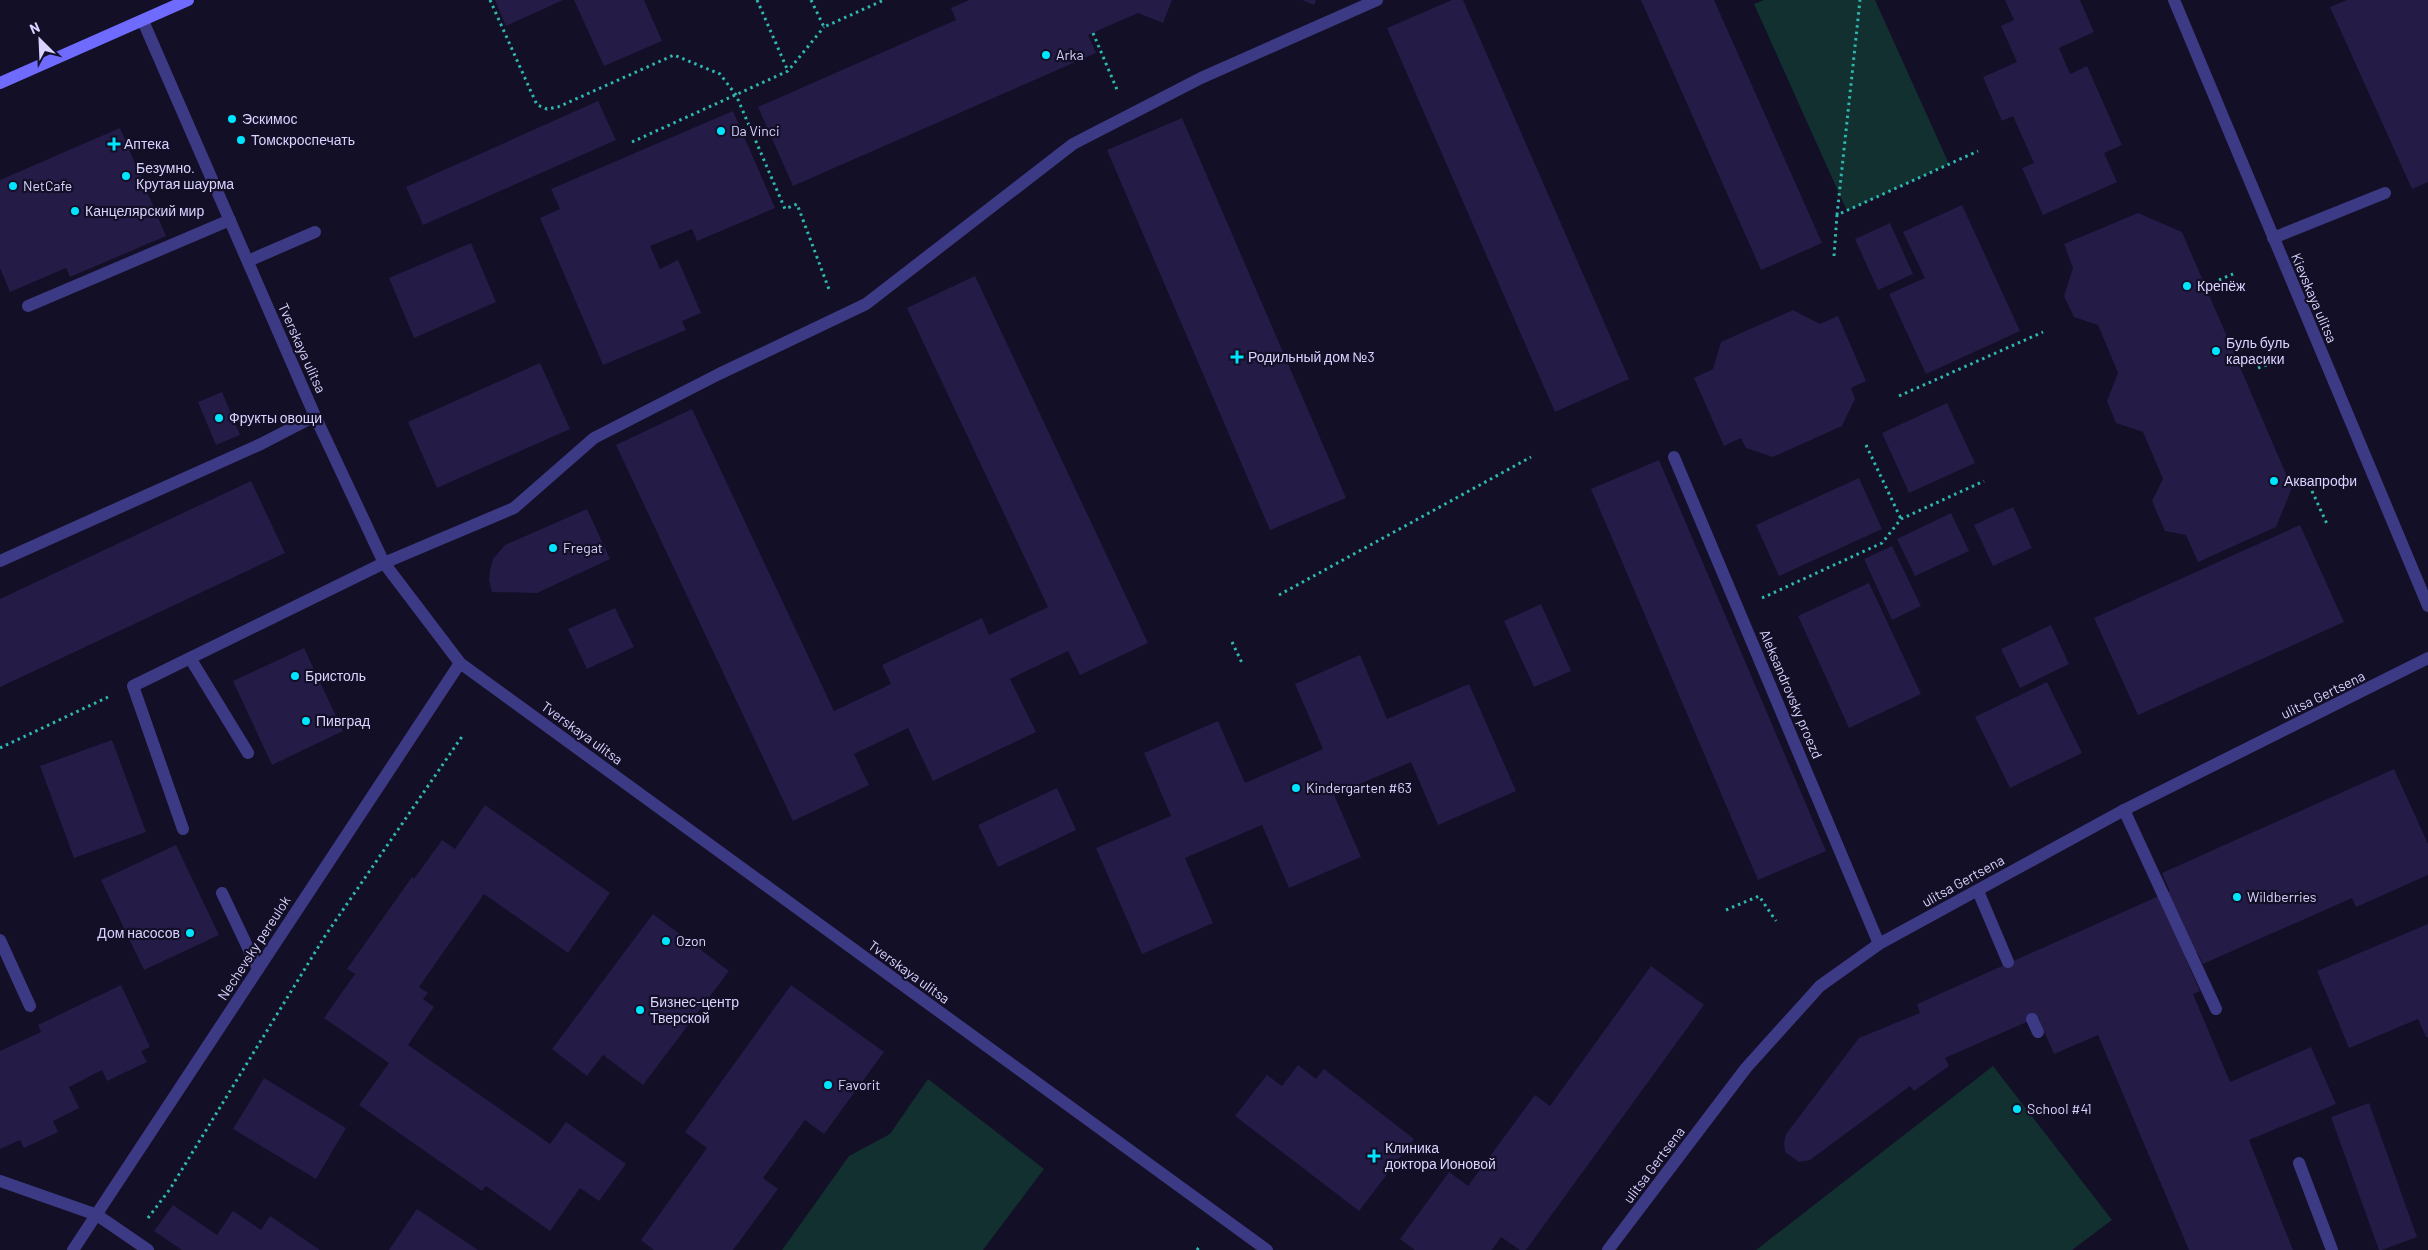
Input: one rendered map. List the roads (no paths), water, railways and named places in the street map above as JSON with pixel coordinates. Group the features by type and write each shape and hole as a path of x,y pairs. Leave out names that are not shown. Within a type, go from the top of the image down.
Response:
{"main road":[{"path":"0,83 188,0"}],"street":[{"path":"182,829 133,686 384,562 514,508 594,438 719,374 866,304 1073,144 1201,78 1377,0"},
{"name":"Kievskaya ulitsa","path":"2174,0 2428,606"},
{"name":"Tverskaya ulitsa","path":"143,20 316,416 384,562 460,663 1267,1250"},
{"path":"2273,238 2385,193"},
{"path":"28,306 230,220"},
{"path":"248,261 315,232"},
{"path":"0,561 261,444 316,416"},
{"name":"Aleksandrovsky proezd","path":"1674,457 1879,944"},
{"path":"190,658 248,753"},
{"name":"ulitsa Gertsena","path":"1608,1250 1746,1068 1820,986 1879,944 2124,810 2428,658"},
{"name":"Nechevsky pereulok","path":"73,1250 460,663"},
{"path":"2124,810 2216,1009"},
{"path":"1978,891 2008,962"},
{"path":"222,893 258,969"},
{"path":"0,940 30,1006"},
{"path":"2032,1020 2038,1032"},
{"path":"2299,1163 2332,1250"},
{"path":"0,1181 97,1215 148,1250"}],"place":[{"name":"Arka","path":"1046,55"},
{"name":"Эскимос","path":"232,119"},
{"name":"Da Vinci","path":"721,131"},
{"name":"Томскроспечать","path":"241,140"},
{"name":"Аптека","path":"114,144"},
{"name":"Безумно. Крутая шаурма","path":"126,176"},
{"name":"NetCafe","path":"13,186"},
{"name":"Канцелярский мир","path":"75,211"},
{"name":"Крепёж","path":"2187,286"},
{"name":"Буль буль карасики","path":"2216,351"},
{"name":"Родильный дом №3","path":"1237,357"},
{"name":"Фрукты овощи","path":"219,418"},
{"name":"Аквапрофи","path":"2274,481"},
{"name":"Fregat","path":"553,548"},
{"name":"Бристоль","path":"295,676"},
{"name":"Пивград","path":"306,721"},
{"name":"Kindergarten #63","path":"1296,788"},
{"name":"Wildberries","path":"2237,897"},
{"name":"Дом насосов","path":"190,933"},
{"name":"Ozon","path":"666,941"},
{"name":"Бизнес-центр Тверской","path":"640,1010"},
{"name":"Favorit","path":"828,1085"},
{"name":"School #41","path":"2017,1109"},
{"name":"Клиника доктора Ионовой","path":"1374,1156"}]}
